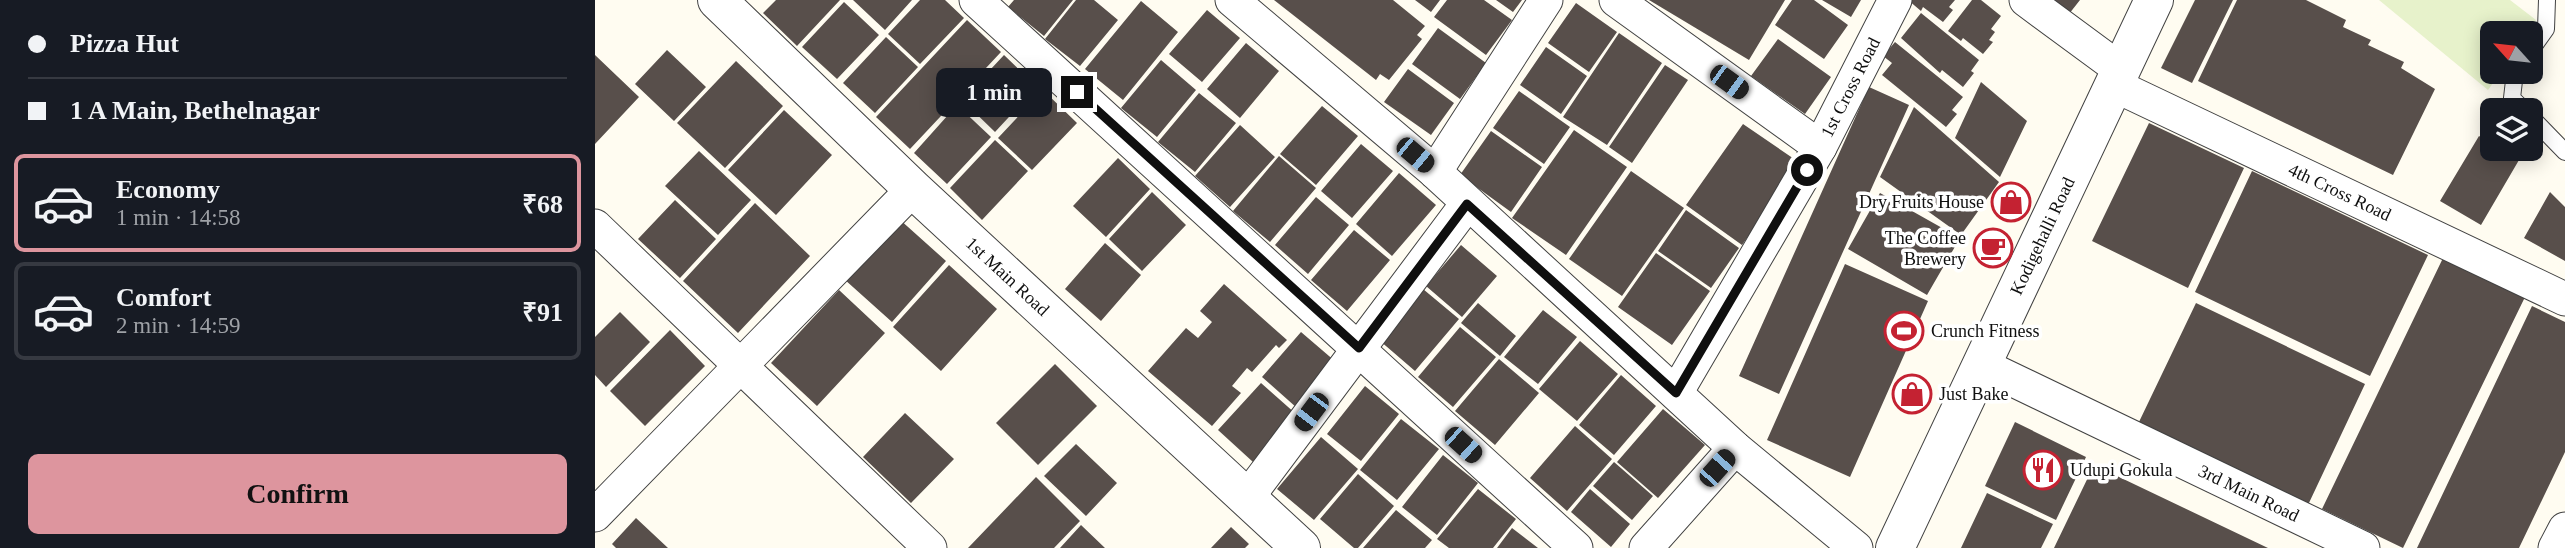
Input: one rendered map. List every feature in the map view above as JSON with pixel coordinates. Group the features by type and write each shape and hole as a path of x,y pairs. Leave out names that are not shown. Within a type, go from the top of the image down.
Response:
{"street":[{"name":"1st Main Road","path":"717,0 913,189 1247,498 1289,544"},
{"path":"977,0 1576,548"},
{"path":"1232,0 1435,172 1735,449 1856,548"},
{"path":"1435,172 1546,0"},
{"path":"1616,0 1820,147"},
{"name":"1st Cross Road","path":"1676,393 1820,147 1895,0"},
{"name":"4th Cross Road","path":"2027,0 2117,78 2565,299"},
{"name":"Kodigehalli Road","path":"1895,548 2154,0"},
{"path":"595,515 913,189"},
{"path":"1247,498 1467,204"},
{"path":"595,226 930,548"},
{"name":"3rd Main Road","path":"1982,365 2363,548"},
{"path":"1646,548 1735,449"},
{"path":"2555,548 2565,529"}],"lane":[{"path":"2543,33 2546,29 2547,0"},
{"path":"2543,129 2565,152"}],"green space":[{"path":"2379,0 2510,0 2536,20 2480,21 2480,83"},
{"path":"2481,84 2492,84 2488,90"}],"building":[{"path":"776,0 840,0 797,46 763,13"},
{"path":"853,0 912,0 885,30"},
{"path":"920,0 945,0 964,18 920,64 888,34"},
{"path":"1014,0 1073,0 1044,36 1008,7"},
{"path":"1076,0 1094,0 1118,20 1080,66 1045,39"},
{"path":"1274,0 1393,0 1425,26 1417,35 1422,39 1389,80 1380,74 1376,80"},
{"path":"1415,0 1440,0 1431,12"},
{"path":"1447,0 1484,0 1512,20 1486,55 1434,17"},
{"path":"1496,0 1522,0 1513,12"},
{"path":"1649,0 1785,0 1749,60"},
{"path":"1792,0 1814,0 1848,25 1824,59 1775,25"},
{"path":"1822,0 1861,0 1851,17"},
{"path":"1908,0 1955,0 1949,7 1953,10 1943,22 1923,7 1921,11"},
{"path":"1972,0 1981,0 2001,16 1991,29 1995,32 1989,40 1993,42 1983,54 1963,38 1961,41 1948,31"},
{"path":"2051,0 2080,0 2069,14"},
{"path":"2195,0 2233,0 2192,83 2161,68"},
{"path":"2237,0 2306,0 2346,20 2343,27 2371,40 2368,45 2404,62 2401,68 2435,89 2393,175 2198,81"},
{"path":"1141,1 1178,32 1123,100 1085,69"},
{"path":"844,2 879,35 837,79 802,47"},
{"path":"1576,3 1617,32 1589,72 1548,43"},
{"path":"1207,10 1240,38 1202,82 1169,54"},
{"path":"1921,13 1979,60 1971,71 1974,73 1963,87 1942,70 1940,73 1901,38"},
{"path":"967,20 1001,52 910,149 876,117"},
{"path":"1438,28 1486,63 1460,99 1412,64"},
{"path":"1619,33 1662,63 1607,145 1563,117"},
{"path":"886,37 918,67 875,113 843,83"},
{"path":"1778,39 1831,77 1805,114 1751,76"},
{"path":"1895,42 1963,97 1952,110 1957,114 1946,127 1882,75 1892,63 1883,56"},
{"path":"1246,43 1279,71 1240,118 1207,89"},
{"path":"1546,47 1587,76 1561,114 1520,85"},
{"path":"667,50 706,87 674,121 635,84"},
{"path":"595,55 639,97 595,144"},
{"path":"1004,55 1037,87 995,132 962,100"},
{"path":"1161,60 1196,90 1157,137 1121,108"},
{"path":"736,61 783,106 725,168 677,123"},
{"path":"1665,65 1688,80 1632,163 1609,147"},
{"path":"1408,69 1454,103 1431,135 1384,102"},
{"path":"1981,82 2027,121 2000,177 1955,138"},
{"path":"1869,87 1909,105 1779,394 1739,376"},
{"path":"1043,90 1077,123 1032,170 998,138"},
{"path":"1519,91 1570,127 1544,164 1493,128"},
{"path":"1199,93 1236,123 1195,172 1158,142"},
{"path":"957,105 991,137 947,184 914,153"},
{"path":"1322,106 1358,136 1316,185 1280,154"},
{"path":"1914,107 1999,182 1961,235 1880,177"},
{"path":"784,110 832,155 776,215 728,170"},
{"path":"2149,123 2244,168 2188,288 2092,241"},
{"path":"1743,124 1800,163 1742,245 1686,205"},
{"path":"1240,125 1275,157 1230,207 1195,176"},
{"path":"1574,130 1627,167 1566,255 1512,218"},
{"path":"1491,131 1542,167 1511,212 1460,175"},
{"path":"2479,136 2480,161 2518,161 2481,225 2440,201"},
{"path":"995,140 1028,171 982,220 950,188"},
{"path":"1361,144 1393,171 1352,218 1321,191"},
{"path":"699,151 751,200 718,235 665,186"},
{"path":"1279,156 1316,188 1270,242 1233,211"},
{"path":"1118,158 1150,189 1106,237 1073,206"},
{"path":"1631,171 1684,208 1622,296 1569,259"},
{"path":"2252,171 2428,255 2370,376 2195,292"},
{"path":"1399,173 1436,205 1392,256 1356,224"},
{"path":"1152,192 1186,225 1142,271 1109,239"},
{"path":"2550,192 2565,207 2565,261 2524,238"},
{"path":"1880,193 1960,238 1927,295 1848,249"},
{"path":"1316,197 1349,225 1308,274 1275,245"},
{"path":"675,200 716,239 680,278 638,239"},
{"path":"755,203 810,256 738,333 683,281"},
{"path":"1686,210 1739,248 1711,288 1658,251"},
{"path":"898,218 946,261 892,322 844,279"},
{"path":"1354,230 1390,260 1347,311 1311,280"},
{"path":"1105,243 1141,275 1101,321 1065,289"},
{"path":"1461,245 1497,276 1462,317 1426,286"},
{"path":"1656,253 1710,291 1672,345 1618,307"},
{"path":"2443,258 2525,297 2403,548 2322,509"},
{"path":"1845,264 1928,301 1850,477 1767,440"},
{"path":"949,265 997,309 941,371 893,327"},
{"path":"1224,284 1287,340 1279,348 1276,345 1252,372 1247,368 1232,386 1241,393 1212,426 1148,371 1186,328 1198,338 1212,322 1200,311"},
{"path":"1423,289 1459,319 1415,371 1379,340"},
{"path":"839,290 885,333 817,406 771,363"},
{"path":"1478,303 1516,336 1500,356 1461,323"},
{"path":"2196,303 2365,384 2308,505 2138,424"},
{"path":"2532,306 2565,322 2565,452 2519,548 2417,548"},
{"path":"1543,310 1577,337 1538,384 1504,357"},
{"path":"620,312 650,342 606,387 595,375 595,337"},
{"path":"1460,327 1496,357 1453,407 1418,377"},
{"path":"670,330 705,366 645,426 610,391"},
{"path":"1301,332 1336,362 1297,408 1262,377"},
{"path":"1580,341 1618,374 1577,421 1539,389"},
{"path":"1499,359 1539,393 1495,445 1455,411"},
{"path":"1055,364 1097,406 1038,465 996,423"},
{"path":"1621,375 1656,406 1614,455 1579,425"},
{"path":"1261,383 1296,414 1253,462 1218,430"},
{"path":"1365,386 1399,414 1361,461 1327,434"},
{"path":"1663,409 1705,445 1658,498 1617,462"},
{"path":"905,413 954,459 911,503 863,457"},
{"path":"1401,419 1439,449 1397,500 1360,470"},
{"path":"2015,422 2086,457 2056,520 1985,486"},
{"path":"1575,426 1612,459 1567,511 1530,478"},
{"path":"1321,437 1358,469 1314,520 1277,489"},
{"path":"1076,444 1117,483 1086,516 1044,476"},
{"path":"1443,455 1478,483 1437,535 1402,507"},
{"path":"1614,462 1653,496 1632,520 1593,486"},
{"path":"2094,465 2268,548 2054,548"},
{"path":"1358,474 1394,506 1358,548 1354,548 1320,519"},
{"path":"1036,477 1080,521 1054,548 968,548"},
{"path":"1478,489 1516,519 1493,548 1449,548 1437,539"},
{"path":"1590,489 1630,524 1611,547 1571,512"},
{"path":"1987,493 2053,524 2041,548 1961,548"},
{"path":"1396,510 1432,540 1425,548 1363,548"},
{"path":"636,518 668,548 616,548 612,544"},
{"path":"1081,525 1105,548 1060,548"},
{"path":"1231,527 1249,544 1245,548 1211,548"},
{"path":"1512,528 1538,548 1497,548"}],"place":[{"name":"Dry Fruits House","path":"2011,202"},
{"name":"The Coffee Brewery","path":"1993,248"},
{"name":"Crunch Fitness","path":"1904,331"},
{"name":"Just Bake","path":"1912,394"},
{"name":"Udupi Gokula","path":"2043,470"}],"route":[{"path":"1077,92 1359,348 1467,204 1676,393 1807,170"}]}
